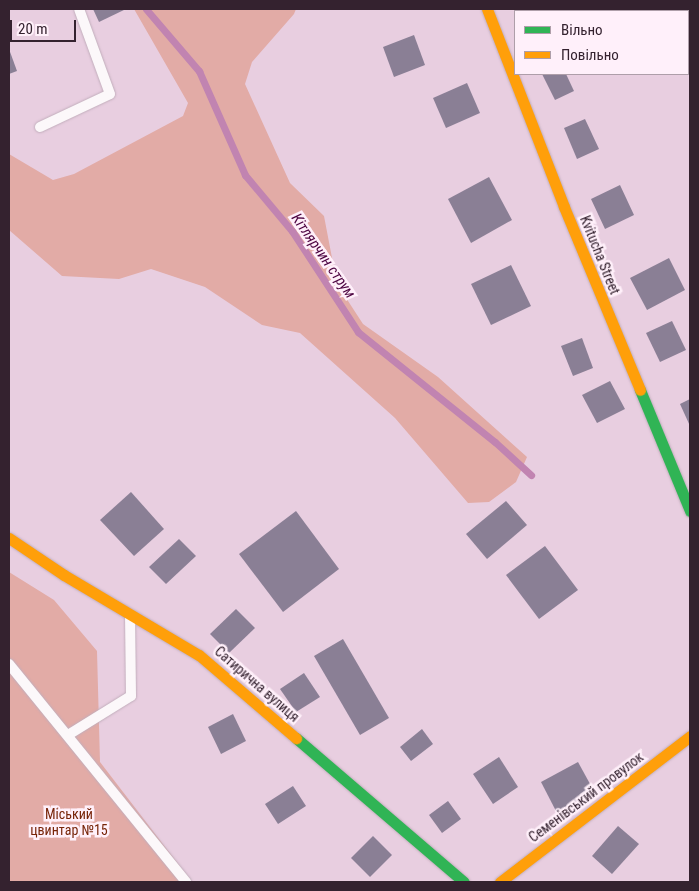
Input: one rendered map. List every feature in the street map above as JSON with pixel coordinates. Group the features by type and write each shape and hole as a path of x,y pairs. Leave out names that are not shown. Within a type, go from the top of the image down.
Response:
{"street":[{"name":"Kvitucha Street","path":"487,9 564,207 690,511"},
{"name":"Сатирична вулиця","path":"9,538 130,614 199,654 464,882"},
{"name":"Семенівський провулок","path":"500,882 690,736"}],"lane":[{"path":"40,127 110,94 79,9"},
{"path":"68,735 131,696 130,614"},
{"path":"9,664 186,882"}],"green space":[{"path":"134,9 296,9 294,14 252,62 245,84 290,183 324,216 337,284 363,324 438,377 527,457 516,482 489,502 468,503 395,418 300,333 262,325 205,287 151,269 119,279 62,276 9,230 9,154 53,180 74,174 183,116 188,103"},
{"name":"Міський цвинтар №15","path":"9,572 54,600 97,651 100,762 192,882 9,882"}],"building":[{"path":"93,9 126,9 99,22"},
{"path":"518,9 588,10 518,10"},
{"path":"414,35 425,65 394,77 383,47"},
{"path":"9,49 17,71 9,74"},
{"path":"542,75 566,75 574,91 555,100"},
{"path":"467,83 480,113 446,128 433,98"},
{"path":"585,119 599,149 577,159 564,128"},
{"path":"489,177 512,220 471,243 448,199"},
{"path":"620,185 634,215 605,229 591,199"},
{"path":"669,258 685,290 647,310 630,278"},
{"path":"511,265 531,306 491,325 471,284"},
{"path":"672,321 686,350 660,362 646,333"},
{"path":"582,338 593,368 573,376 561,346"},
{"path":"610,381 625,409 597,423 582,395"},
{"path":"690,399 690,426 680,404"},
{"path":"131,492 164,529 134,556 100,520"},
{"path":"506,501 527,525 487,559 466,534"},
{"path":"296,511 339,569 283,612 239,554"},
{"path":"179,539 196,556 166,584 149,567"},
{"path":"545,546 578,590 539,619 506,575"},
{"path":"236,609 255,628 229,653 210,634"},
{"path":"343,639 389,718 360,735 314,656"},
{"path":"304,673 320,697 296,712 280,689"},
{"path":"233,714 246,741 221,754 208,727"},
{"path":"422,729 433,744 411,761 400,747"},
{"path":"499,757 518,787 493,804 473,774"},
{"path":"578,762 595,793 557,813 541,782"},
{"path":"293,786 306,806 278,824 265,804"},
{"path":"448,801 461,819 442,833 429,815"},
{"path":"618,826 639,844 612,874 592,856"},
{"path":"373,836 392,855 370,877 351,858"}],"waterway":[{"name":"Кітлярчин струм","path":"146,9 199,71 245,175 292,231 358,332 495,442 531,475"}],"traffic: fast":[{"path":"640,390 690,511"},
{"path":"296,738 464,882"}],"traffic: slow":[{"path":"487,9 564,207 640,390"},
{"path":"9,538 64,575 199,655 296,738"},
{"path":"500,882 690,736"}]}
